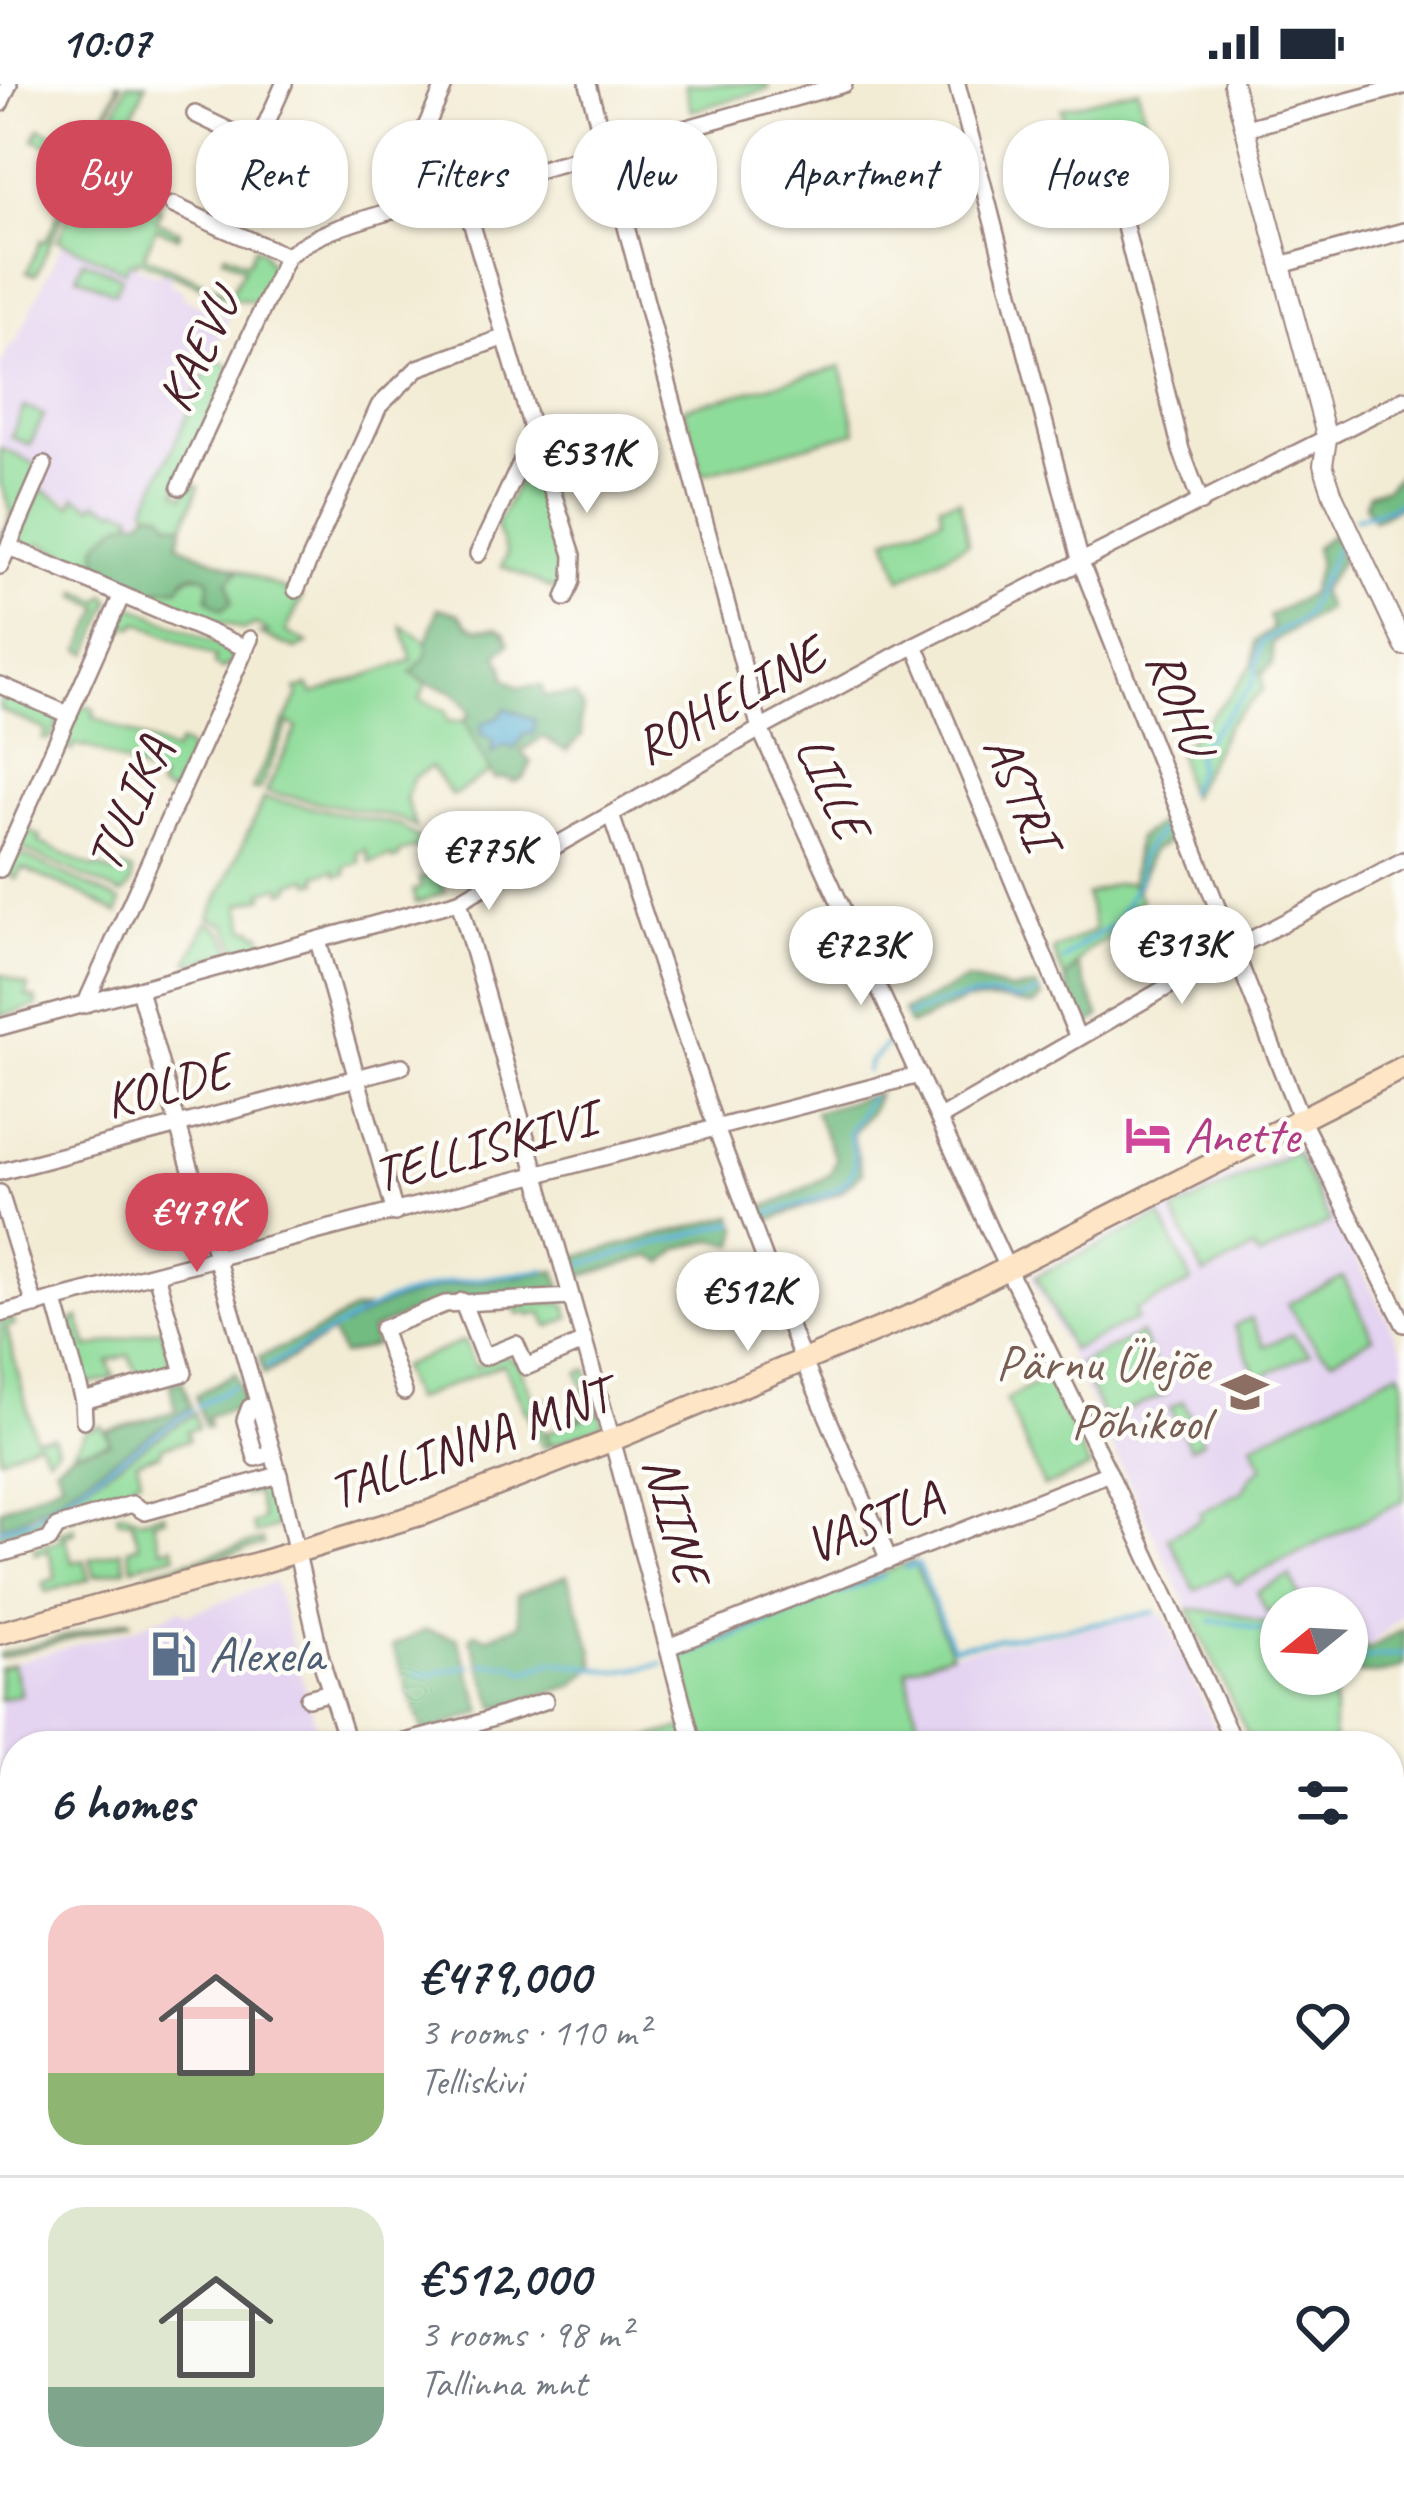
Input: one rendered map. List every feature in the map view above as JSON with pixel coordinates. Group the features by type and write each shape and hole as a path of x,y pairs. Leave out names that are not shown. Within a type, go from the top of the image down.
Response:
{"main road":[{"name":"TALLINNA MNT","path":"0,1633 428,1512 612,1441 925,1310 1404,1067"}],"street":[{"path":"0,104 9,84"},
{"path":"268,120 284,84"},
{"path":"430,120 446,84"},
{"name":"LILLE","path":"588,84 597,120"},
{"name":"KAEVU","path":"712,120 844,84"},
{"name":"ROHU","path":"956,84 1081,563 1301,1119 1401,1312"},
{"path":"1233,84 1327,439 1323,465 1404,646"},
{"path":"1246,128 1404,86"},
{"path":"196,114 208,120"},
{"path":"173,205 196,216"},
{"name":"KAEVU","path":"180,487 287,256 320,234 372,217"},
{"path":"222,228 287,256"},
{"path":"473,228 573,555 572,581 565,598"},
{"name":"LILLE","path":"626,228 760,729 1007,1268 1109,1473 1227,1731"},
{"path":"1125,228 1181,450 1201,503"},
{"path":"1281,265 1404,231"},
{"path":"296,590 379,406 418,368 505,337"},
{"name":"ROHELINE","path":"0,1027 459,901 915,645 1404,399"},
{"path":"478,554 534,435"},
{"path":"0,566 44,465"},
{"path":"0,869 122,596 9,547"},
{"name":"TULIKA","path":"85,1005 248,644 122,596"},
{"name":"ASTRI","path":"915,645 1078,1038"},
{"path":"0,685 69,715"},
{"path":"611,814 716,1128 803,1362 889,1560"},
{"path":"940,1118 1233,949 1404,860"},
{"name":"NIINE","path":"459,901 690,1731"},
{"path":"318,941 394,1213"},
{"path":"139,990 279,1474 343,1731"},
{"name":"KOLDE","path":"0,1172 402,1066"},
{"name":"TELLISKIVI","path":"0,1315 919,1075"},
{"path":"0,1193 35,1306"},
{"path":"82,1400 184,1372 156,1274"},
{"path":"404,1392 382,1329 462,1301 571,1297"},
{"path":"55,1301 84,1420"},
{"path":"462,1301 484,1357 516,1344 526,1367 584,1342"},
{"path":"250,1407 246,1421 256,1458 263,1456"},
{"name":"VASTLA","path":"668,1647 1109,1473"},
{"path":"0,1554 49,1540 57,1527 132,1504 145,1512 279,1474"},
{"path":"308,1699 331,1692"},
{"path":"448,1731 545,1701"}],"shaded area":[{"path":"62,243 125,272 129,263 158,276 161,272 172,277 170,285 184,291 182,298 229,318 134,532 40,487 0,450 0,367"},
{"name":"Pärnu Ülejõe Põhikool","path":"1297,1144 1404,1352 1404,1613 1368,1645 1368,1587 1260,1587 1260,1621 1233,1613 1189,1610 1031,1275"},
{"path":"274,1582 318,1731 0,1731 0,1666 136,1628 181,1609 187,1615"},
{"path":"1164,1614 1216,1731 920,1731 905,1668 951,1653"}],"green space":[{"path":"121,84 105,120 96,120 103,117"},
{"path":"127,84 146,84 130,120 111,120"},
{"path":"685,84 767,84 769,89 691,111"},
{"path":"1138,89 1146,120 1064,120 1061,108"},
{"path":"52,228 57,228 36,275 27,272 41,240 46,241"},
{"path":"63,228 156,228 144,256 230,294 244,268 223,257 225,253 248,263 255,247 273,269 260,303 229,298 137,259 125,271 58,240"},
{"path":"156,228 180,231 177,237"},
{"path":"83,260 122,277 115,293 77,276"},
{"path":"213,358 233,368 176,491 184,496 192,483 199,486 184,525 169,523 162,513 146,507"},
{"path":"841,367 856,432 702,474 684,408"},
{"path":"24,407 44,415 30,445 11,437"},
{"path":"0,448 40,466 0,545 11,511 0,483"},
{"path":"530,458 537,461 556,526 561,593 502,566 507,554 496,526"},
{"path":"1404,470 1404,504 1374,520 1365,505 1369,494 1386,488"},
{"path":"41,489 71,506 76,497 93,507 96,502 132,513 133,519 106,537 97,567 40,543 33,550 24,548 19,538"},
{"path":"960,500 968,543 901,579 887,538 942,518 940,504"},
{"path":"149,511 184,525 178,544 239,570 228,581 232,602 222,610 208,599 209,578 193,574 179,588 161,589 143,598 99,576 97,545 116,527 141,520"},
{"path":"1337,531 1342,561 1320,591 1327,609 1272,643 1273,664 1262,674 1253,664 1256,641 1273,629 1269,616 1310,593 1319,565 1315,547"},
{"path":"239,570 302,597 286,632 308,643 296,649 260,634 268,632 256,625 243,630 212,624 143,598 161,589 179,588 194,575 228,581"},
{"path":"78,591 99,601 106,595 111,600 89,654 81,650 101,608 77,596"},
{"path":"127,606 229,649 229,665 222,669 214,665 215,657 138,622 134,627 117,627"},
{"path":"438,608 459,614 477,629 496,628 505,633 509,644 497,654 505,678 519,687 542,686 544,696 575,695 583,708 582,736 566,751 543,737 521,751 531,763 524,778 514,782 494,779 464,721 470,713 462,702 449,690 411,673 427,655"},
{"path":"402,626 427,641 427,655 412,672 426,684 420,699 445,711 448,722 464,721 490,772 452,796 431,767 413,778 406,799 416,828 401,819 266,792 297,728 289,723 259,790 252,789 298,695 296,690 308,685 313,694 412,660"},
{"path":"1253,664 1262,674 1263,690 1228,724 1190,797 1178,751"},
{"path":"0,692 60,719 51,739 43,739 46,730 0,710"},
{"path":"80,705 95,711 93,717 174,752 179,743 187,747 190,754 173,793 158,788 161,780 86,746 75,744 72,751 61,745"},
{"path":"264,798 400,825 421,841 445,892 416,903 413,890 421,888 419,879 430,875 418,847 393,860 391,856 370,863 366,850 357,853 360,862 345,867 346,874 337,876 335,870 317,875 318,882 308,878 290,884 291,889 283,892 281,886 263,891 264,897 240,904 246,929 261,933 264,943 238,950 227,925 209,918"},
{"path":"1167,809 1179,836 1152,851 1137,890 1131,883 1137,838 1158,824"},
{"path":"26,828 41,837 39,842 94,868 118,875 122,867 132,871 129,887 122,894 16,846"},
{"path":"14,851 121,901 118,914 22,868 16,879 6,873"},
{"path":"1131,883 1142,901 1131,907 1106,940 1088,950 1065,980 1053,950 1095,930 1086,895"},
{"path":"207,922 223,931 234,952 190,964 189,960"},
{"path":"1077,964 1100,1017 1087,1026 1081,1026 1065,980"},
{"path":"0,974 29,986 26,996 36,999 37,1006 0,1016"},
{"path":"967,980 1010,990 1036,987 1042,997 1034,1006 1004,1000 964,1001 910,1026 903,1011"},
{"path":"878,1093 871,1111 852,1133 862,1173 839,1193 766,1222 760,1208 831,1174 836,1159 815,1112"},
{"path":"1296,1152 1330,1222 1259,1257 1254,1249 1204,1275 1173,1212"},
{"path":"733,1216 739,1229 735,1245 714,1240 680,1248 664,1263 651,1256 575,1278 571,1258"},
{"path":"1161,1216 1192,1282 1134,1311 1137,1319 1071,1350 1036,1276"},
{"path":"556,1271 562,1293 443,1299 371,1330 375,1345 342,1355 332,1333 264,1375 259,1357 354,1310 364,1309 343,1327 386,1304 445,1286"},
{"path":"1343,1277 1373,1337 1333,1359 1318,1349 1287,1304"},
{"path":"494,1304 566,1305 570,1318 549,1327 542,1313 519,1315 513,1305 497,1310"},
{"path":"79,1318 88,1348 161,1329 171,1360 177,1358 175,1369 139,1378 129,1355 108,1361 114,1378 86,1385 70,1321"},
{"path":"1251,1318 1265,1346 1292,1334 1310,1353 1258,1378 1234,1326"},
{"path":"11,1319 15,1325 6,1328 35,1437 53,1436 57,1449 48,1457 38,1441 0,1458 0,1322"},
{"path":"1141,1333 1166,1394 1105,1420 1079,1364"},
{"path":"464,1341 475,1367 502,1354 519,1364 534,1401 546,1401 533,1407 549,1446 543,1448 503,1364 413,1400 400,1367"},
{"path":"587,1369 599,1409 577,1418 574,1396 585,1390 578,1373"},
{"path":"1399,1371 1404,1381 1404,1500 1236,1584 1229,1573 1195,1590 1168,1537 1202,1519 1200,1513 1243,1491 1263,1467 1252,1444"},
{"path":"235,1373 245,1403 238,1419 234,1409 207,1416 209,1427 205,1428 196,1395"},
{"path":"1046,1377 1090,1468 1044,1487 1006,1400"},
{"path":"182,1380 191,1407 55,1499 0,1526 0,1510 62,1481 55,1466 73,1452 110,1443 107,1431 176,1411 170,1383"},
{"path":"1183,1401 1203,1441 1190,1448 1170,1408"},
{"path":"600,1412 603,1422 597,1428 551,1445 546,1433"},
{"path":"195,1413 198,1428 187,1431 189,1440 162,1447 161,1453 137,1461 141,1478 132,1482 127,1499 0,1537 0,1532 30,1522"},
{"path":"102,1426 111,1443 73,1452 86,1430"},
{"path":"268,1485 278,1520 275,1528 255,1534 252,1524 263,1520 256,1493 244,1496 243,1491"},
{"path":"125,1511 139,1519 164,1513 165,1518 153,1521 161,1549 173,1546 176,1555 132,1567 128,1549 139,1545 131,1519 119,1520 117,1513"},
{"path":"74,1527 75,1532 65,1536 72,1562 84,1560 90,1579 46,1592 43,1583 56,1578 49,1551 35,1554 34,1548 60,1541 60,1533"},
{"path":"262,1540 263,1545 145,1573"},
{"path":"121,1550 126,1569 95,1576 90,1559"},
{"path":"913,1561 951,1653 906,1669 920,1731 701,1731 679,1654"},
{"path":"567,1575 595,1667 572,1686 496,1708 470,1638 475,1633 486,1638 520,1624 517,1595"},
{"path":"1290,1576 1295,1587 1267,1587"},
{"path":"1189,1610 1233,1613 1260,1621 1260,1695 1334,1695 1333,1731 1246,1731"},
{"path":"131,1622 0,1658 0,1654"},
{"path":"1404,1629 1404,1666 1368,1673 1368,1647"},
{"path":"425,1630 457,1638 483,1712 423,1731 392,1646"},
{"path":"13,1664 21,1694 0,1700 0,1668"}],"water":[{"path":"506,708 535,720 534,734 525,734 514,749 506,745 491,754 494,740 481,734 482,724"}],"waterway":[{"path":"1356,518 1393,507 1404,497"},
{"path":"1188,792 1200,746 1253,684 1261,643 1304,617 1339,544"},
{"path":"1064,960 1115,924 1139,879 1146,847 1173,818"},
{"path":"907,1016 973,997 1018,1000 1038,993"},
{"path":"867,1071 891,1040"},
{"path":"764,1215 819,1198 844,1183 855,1162 849,1132 870,1097"},
{"path":"577,1266 735,1222"},
{"path":"266,1367 384,1302 446,1283 546,1270"},
{"path":"198,1406 233,1386"},
{"path":"0,1529 31,1519 192,1410"},
{"path":"906,1568 918,1564 952,1647 1155,1613"},
{"path":"837,1595 883,1576"},
{"path":"687,1655 816,1604"},
{"path":"1211,1621 1260,1630"},
{"path":"1368,1658 1404,1654"},
{"path":"483,1664 513,1665 525,1672 555,1662 617,1672 663,1664"},
{"path":"416,1674 470,1666"}],"place":[{"name":"Anette","path":"1148,1135"},
{"name":"Pärnu Ülejõe Põhikool","path":"1245,1392"},
{"name":"Alexela","path":"173,1654"}]}
